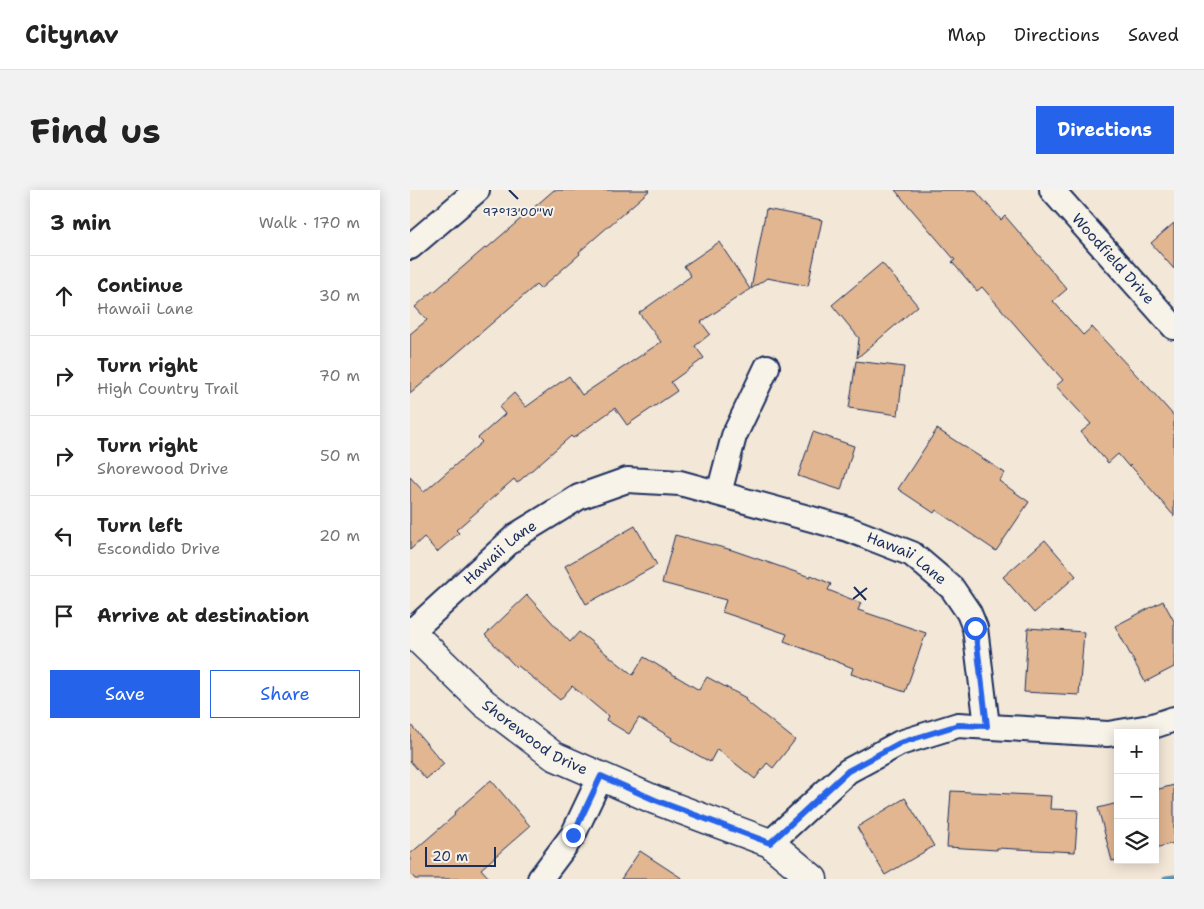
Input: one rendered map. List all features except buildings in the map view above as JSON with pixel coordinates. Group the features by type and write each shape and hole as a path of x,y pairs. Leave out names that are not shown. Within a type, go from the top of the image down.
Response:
{"street":[{"path":"410,247 477,190"},
{"name":"Woodfield Drive","path":"1052,190 1174,327"},
{"path":"719,494 734,436 767,367"},
{"name":"Hawaii Lane","path":"410,632 517,535 579,497 627,480 680,483 848,529 912,554 952,588 969,613 975,628 987,726"},
{"name":"Shorewood Drive","path":"410,632 484,703 554,756 655,800 770,843 812,879"},
{"path":"770,843 848,771 900,743 958,725 1108,734 1150,727 1174,719"},
{"path":"540,879 573,835 601,776"}],"waterway":[{"path":"1166,879 1174,878"}],"route":[{"path":"573,835 601,776 655,800 770,843 848,771 900,743 958,725 987,726 975,628"}]}
